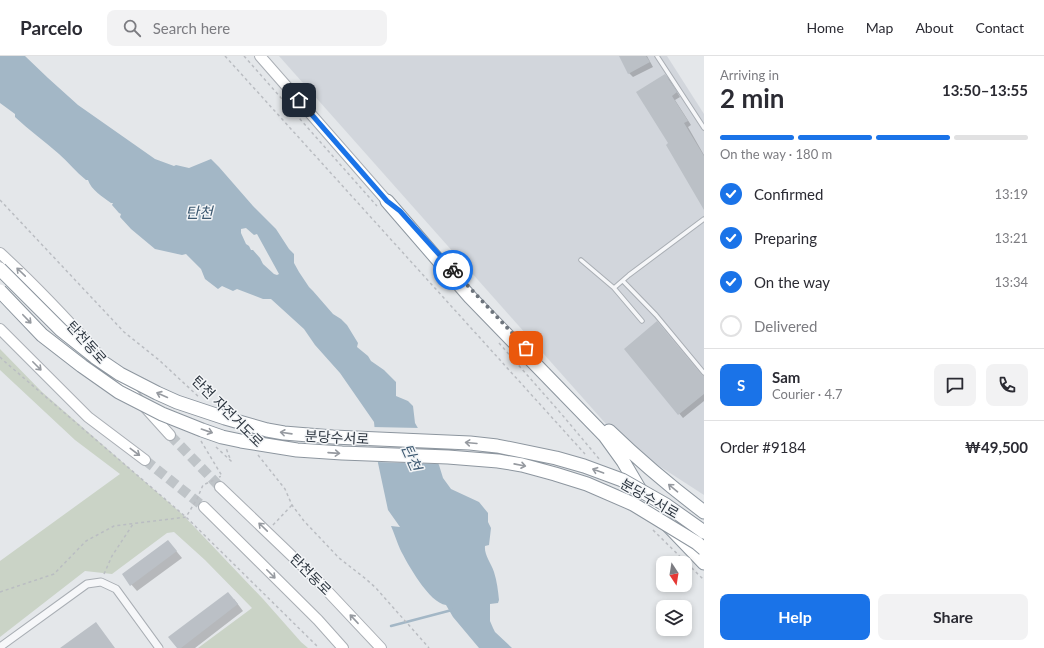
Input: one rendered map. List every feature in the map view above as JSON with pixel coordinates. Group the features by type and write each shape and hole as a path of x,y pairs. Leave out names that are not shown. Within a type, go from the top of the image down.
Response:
{"highway":[{"path":"387,201 400,211 498,318 593,416 625,447 704,512"},
{"path":"387,201 470,297 605,436 623,461 647,502 704,563"},
{"name":"분당수서로","path":"0,269 61,330 95,357 120,374 177,402 225,418 284,433 311,436 470,443 497,446 556,458 584,466 622,480 666,505 704,532"},
{"name":"분당수서로","path":"0,291 42,335 119,392 162,414 202,430 222,437 297,450 448,457 498,461 522,466 588,484 633,504 697,543 704,549"}],"street":[{"path":"260,56 387,201"},
{"name":"탄천동로","path":"0,253 68,320 170,435"},
{"path":"0,328 88,417 145,460"},
{"name":"탄천동로","path":"220,487 317,580 381,648"},
{"path":"204,507 318,620 343,648"},
{"path":"0,647 87,584 101,582 116,589 159,648"}],"lane":[{"path":"657,56 704,128"},
{"path":"614,288 704,219"},
{"path":"580,260 614,288 642,321"},
{"path":"623,281 656,315 704,373"}],"path":[{"path":"225,56 589,459"},
{"name":"탄천 자전거도로","path":"0,200 124,332 159,360 205,402"},
{"path":"0,357 186,517 319,648"},
{"name":"탄천 자전거도로","path":"257,453 285,489 292,504 304,521 339,558 376,588 429,648"},
{"path":"186,517 197,499 203,485 222,476"},
{"path":"267,531 292,504"},
{"path":"0,592 54,574 86,541 114,526 186,517"},
{"path":"101,582 112,556 133,523"},
{"path":"652,528 662,540 704,580"}],"shaded area":[{"path":"279,56 667,56 704,114 704,495 622,442"},
{"path":"0,349 42,392 182,514 308,648 198,648 252,608 205,560 174,532 167,533 112,574 85,571 0,637 0,561 120,474 75,440 0,370"}],"water":[{"name":"탄천","path":"0,56 25,56 78,105 155,159 174,166 176,165 189,168 211,159 219,167 253,206 276,229 294,254 294,263 309,287 333,314 347,325 358,343 357,347 396,382 396,396 408,401 413,406 415,423 439,465 443,478 451,489 479,502 488,513 488,522 491,528 489,545 485,546 485,549 495,575 499,600 498,603 490,604 490,621 495,632 512,648 479,648 453,617 446,605 439,603 419,582 400,549 391,526 400,527 388,510 378,463 374,422 340,373 315,345 304,329 271,299 263,299 237,289 233,291 222,286 218,289 205,279 201,269 186,254 182,255 155,249 131,229 120,217 121,214 112,205 113,203 98,193 88,180 82,177 59,154 20,122 15,117 15,114 0,103","holes":["246,228 254,235 257,234 279,274 274,274 263,264 253,250 251,250 246,244 241,233 241,229"]}],"pier":[{"path":"372,427 420,428 441,464 376,462"}],"building":[{"path":"619,56 646,56 650,62 628,74"},
{"path":"665,74 677,92 672,96 688,121 684,123 704,156 704,210 666,145 668,143 636,92"},
{"path":"657,321 704,376 704,394 678,415 624,349"},
{"path":"168,540 177,551 130,586 122,574"},
{"path":"228,592 238,604 181,648 177,648 168,637"},
{"path":"96,622 115,648 60,648"}],"waterway":[{"path":"391,626 452,610"}],"tunnel":[{"path":"170,435 220,487"},
{"path":"145,460 204,507"}],"way so far":[{"path":"453,270 526,348"}],"route":[{"path":"299,100 387,201 400,211 453,270"}]}
